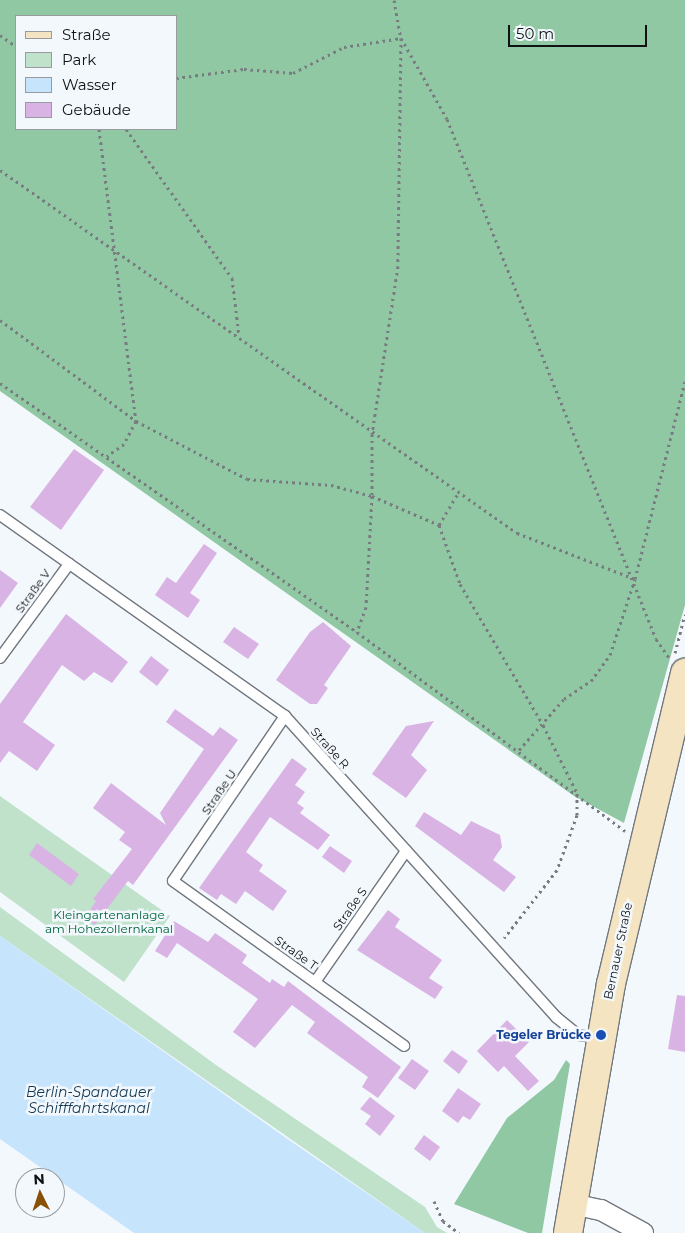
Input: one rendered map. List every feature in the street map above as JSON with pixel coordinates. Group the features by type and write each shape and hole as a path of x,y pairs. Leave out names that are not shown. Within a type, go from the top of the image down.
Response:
{"main road":[{"name":"Bernauer Straße","path":"568,1233 600,1039 681,669"}],"street":[{"path":"572,1204 601,1210 643,1233"}],"lane":[{"name":"Straße R","path":"0,516 285,716 556,1017 578,1035 600,1039"},
{"name":"Straße V","path":"0,658 69,564"},
{"name":"Straße U","path":"173,881 285,716"},
{"name":"Straße S","path":"315,982 406,851"},
{"name":"Straße T","path":"173,881 404,1046"}],"path":[{"path":"357,632 366,607 372,496 372,434 398,266 401,38 394,0"},
{"path":"0,35 15,45"},
{"path":"178,78 244,69 293,73 344,47 401,38"},
{"path":"401,38 447,119 635,579 656,639 681,669"},
{"path":"99,130 136,421 124,444 107,456"},
{"path":"127,130 232,278 239,336"},
{"path":"0,170 239,336 372,434 517,533 635,579"},
{"path":"0,320 136,421 247,479 331,485 372,496 439,525 460,584 543,725 577,793 577,815 557,870 495,948"},
{"path":"519,750 564,699 591,681 610,655 635,579 685,381"},
{"path":"0,383 357,632 577,793 628,834 644,836"},
{"path":"439,525 458,494"},
{"path":"434,1201 443,1221 458,1233"}],"green space":[{"path":"0,0 685,0 685,605 624,823 574,796 0,391"},
{"name":"Kleingartenanlage am Hohezollernkanal","path":"0,796 170,916 124,982 0,892"},
{"path":"0,907 216,1065 425,1207 437,1227 447,1233 425,1233 0,936"},
{"path":"566,1060 570,1064 542,1233 528,1233 454,1204 507,1118 554,1080"}],"water":[{"name":"Berlin-Spandauer Schifffahrtskanal","path":"0,936 289,1140 425,1233 134,1233 65,1185 65,1168 41,1168 0,1139"}],"building":[{"path":"74,449 104,470 61,530 30,507"},
{"path":"204,544 217,553 190,593 200,600 188,618 155,595 167,577 176,583"},
{"path":"0,570 18,583 0,608"},
{"path":"66,614 128,662 112,683 94,672 84,681 62,665 23,722 55,745 37,771 9,751 0,763 0,704"},
{"path":"323,622 351,646 324,685 328,688 317,704 310,704 276,680 310,632"},
{"path":"234,627 259,644 248,659 223,642"},
{"path":"151,656 169,670 157,686 139,672"},
{"path":"175,709 213,736 220,727 238,740 133,885 128,881 95,925 85,918 96,901 93,899 132,849 119,840 125,832 93,808 111,783 166,825 160,813 204,749 166,722"},
{"path":"434,721 411,755 427,770 406,798 372,774 406,726"},
{"path":"292,758 307,769 295,785 305,792 297,803 304,808 300,813 330,835 318,850 270,817 246,852 263,865 259,871 287,891 273,911 245,891 236,904 221,894 217,900 199,888"},
{"path":"424,812 461,835 471,821 500,835 502,847 493,860 516,877 504,892 415,826"},
{"path":"37,843 79,874 71,886 29,855"},
{"path":"330,846 352,861 344,873 322,857"},
{"path":"388,910 400,919 395,927 442,960 429,978 443,987 435,999 357,950"},
{"path":"174,921 208,942 215,933 247,955 242,963 270,983 272,979 284,987 288,981 401,1067 378,1098 362,1087 368,1077 307,1033 315,1022 292,1005 255,1048 233,1032 258,999 177,943 167,958 155,951"},
{"path":"677,995 685,996 685,1052 668,1049"},
{"path":"507,1020 529,1042 515,1056 539,1081 528,1091 504,1066 498,1072 477,1051"},
{"path":"452,1050 468,1061 459,1074 443,1061"},
{"path":"412,1059 429,1071 415,1090 398,1078"},
{"path":"458,1088 481,1104 470,1120 463,1116 458,1123 442,1111"},
{"path":"370,1097 395,1116 380,1136 365,1124 371,1116 360,1109"},
{"path":"424,1135 440,1147 430,1161 414,1149"}],"place":[{"name":"Tegeler Brücke","path":"601,1035"}]}
